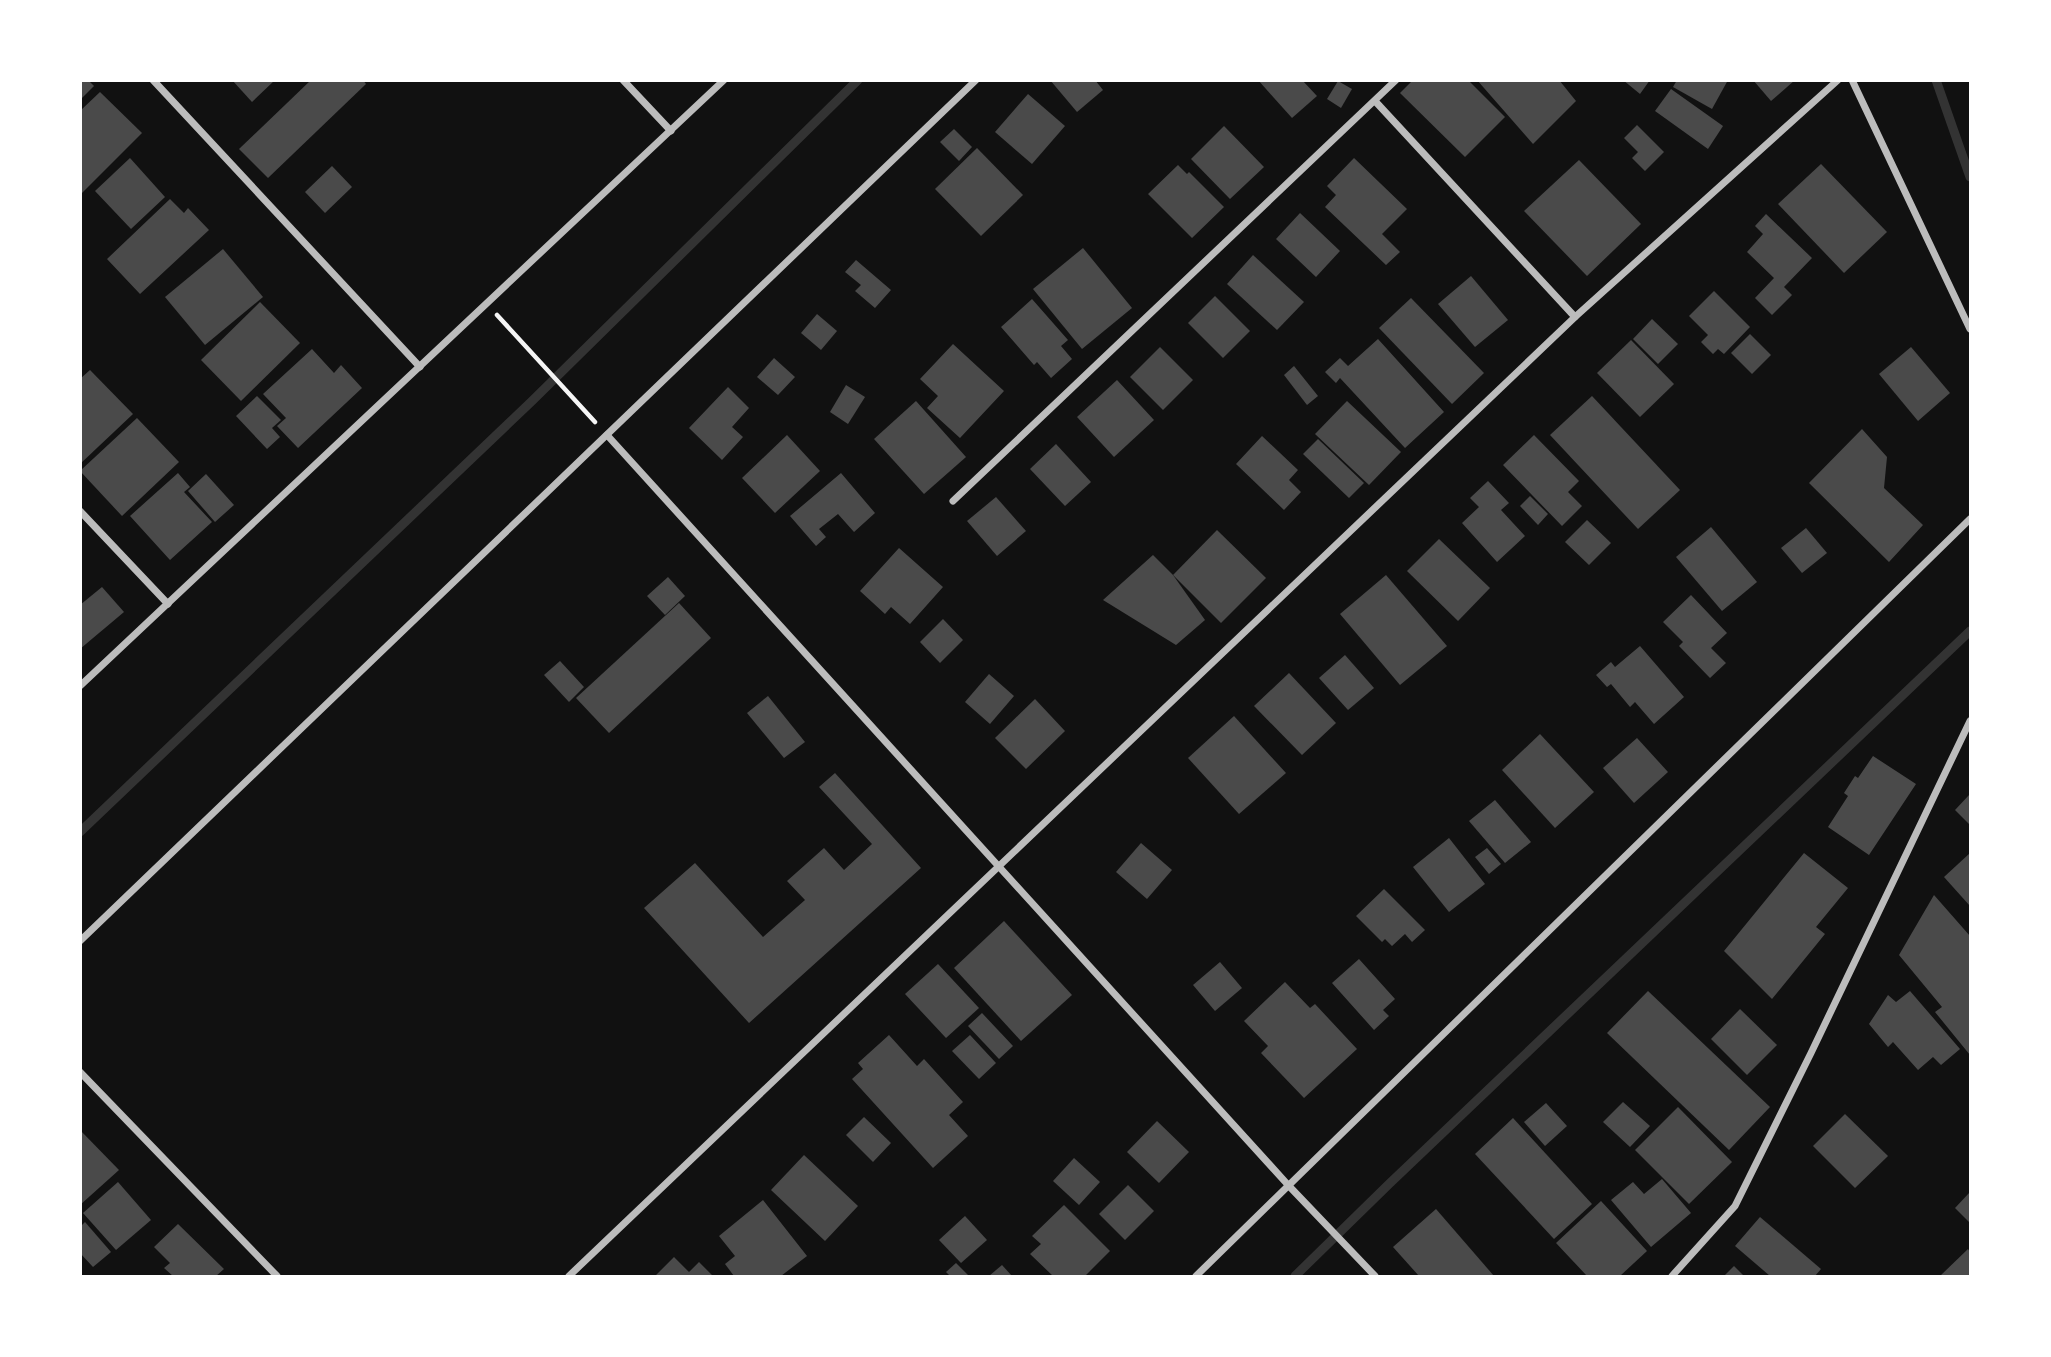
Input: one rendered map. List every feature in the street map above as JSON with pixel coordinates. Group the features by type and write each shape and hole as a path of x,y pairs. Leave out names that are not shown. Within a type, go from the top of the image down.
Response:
{"street":[{"path":"153,80 420,367"},
{"path":"623,80 671,131"},
{"path":"80,686 724,80"},
{"path":"80,941 976,80"},
{"path":"953,501 1396,80"},
{"path":"569,1276 1576,317 1838,80"},
{"path":"1852,80 1970,329"},
{"path":"1375,101 1576,317"},
{"path":"607,435 1317,1217 1374,1276"},
{"path":"80,511 168,604"},
{"path":"1196,1276 1970,519"},
{"path":"1672,1276 1735,1206 1970,721"},
{"path":"80,1072 277,1276"}],"path":[{"path":"487,304 583,409"}],"building":[{"path":"80,80 88,80 94,86 80,100"},
{"path":"232,80 275,80 252,102"},
{"path":"311,80 363,80 366,84 268,178 239,149"},
{"path":"1050,80 1095,80 1103,90 1077,112"},
{"path":"1258,80 1302,80 1317,96 1292,118"},
{"path":"1413,80 1468,80 1505,117 1465,157 1400,93"},
{"path":"1477,80 1559,80 1576,101 1533,144"},
{"path":"1623,80 1650,80 1640,94"},
{"path":"1677,80 1728,80 1712,109 1673,87"},
{"path":"1753,80 1795,80 1771,101"},
{"path":"1338,81 1352,89 1341,108 1327,99"},
{"path":"1671,89 1723,126 1708,149 1655,111"},
{"path":"100,92 142,133 80,195 80,111"},
{"path":"1028,94 1065,126 1032,164 995,132"},
{"path":"1637,125 1664,152 1645,171 1632,158 1638,152 1624,138"},
{"path":"1224,126 1264,167 1230,199 1191,159"},
{"path":"954,129 972,147 959,161 940,142"},
{"path":"977,148 1023,195 981,236 935,189"},
{"path":"130,158 165,197 131,229 95,191"},
{"path":"1354,158 1407,209 1382,234 1400,252 1386,265 1325,207 1336,195 1327,186"},
{"path":"1579,160 1641,224 1587,276 1524,211"},
{"path":"1821,164 1887,232 1844,273 1778,204"},
{"path":"1178,165 1187,174 1189,172 1224,207 1192,238 1148,194"},
{"path":"332,166 352,187 325,213 305,192"},
{"path":"170,199 184,213 188,208 209,230 140,294 107,259"},
{"path":"1300,213 1340,251 1316,277 1276,239"},
{"path":"1766,214 1812,258 1784,287 1792,295 1772,315 1755,298 1774,278 1747,252 1763,234 1755,226"},
{"path":"1083,248 1132,308 1082,349 1033,289"},
{"path":"223,249 263,297 205,345 165,297"},
{"path":"1253,255 1304,302 1277,330 1227,284"},
{"path":"856,260 891,290 875,308 855,291 861,285 845,272"},
{"path":"1471,276 1508,320 1475,347 1438,304"},
{"path":"1714,291 1750,327 1724,354 1718,349 1713,354 1701,342 1708,335 1689,316"},
{"path":"1215,296 1250,331 1223,358 1188,323"},
{"path":"1411,298 1484,373 1452,404 1379,328"},
{"path":"1032,299 1068,340 1061,346 1072,359 1051,378 1037,362 1034,365 1001,327"},
{"path":"260,302 300,343 241,401 201,360"},
{"path":"817,314 837,331 821,350 801,333"},
{"path":"1652,319 1678,344 1658,364 1633,339"},
{"path":"1750,334 1771,355 1752,374 1731,353"},
{"path":"1378,339 1444,412 1405,448 1340,378 1336,383 1325,372 1340,358 1348,366"},
{"path":"1631,340 1674,384 1640,417 1597,373"},
{"path":"953,344 1004,391 960,438 927,408 938,396 920,379"},
{"path":"1160,347 1193,380 1163,410 1130,377"},
{"path":"1911,347 1950,393 1918,421 1879,374"},
{"path":"312,349 334,373 341,365 362,388 298,448 277,426 286,418 263,394"},
{"path":"774,358 795,377 778,395 757,377"},
{"path":"1294,366 1318,396 1307,405 1284,375"},
{"path":"90,370 133,414 80,464 80,379"},
{"path":"1117,380 1154,420 1114,457 1077,417"},
{"path":"846,385 865,397 848,424 830,412"},
{"path":"728,387 749,408 732,427 743,437 722,460 689,428"},
{"path":"257,396 281,420 272,428 280,437 267,449 236,416"},
{"path":"1592,396 1680,490 1638,529 1550,435"},
{"path":"916,401 966,457 924,494 874,439"},
{"path":"1347,401 1401,452 1369,485 1315,434"},
{"path":"137,418 179,462 122,516 80,471"},
{"path":"1862,429 1887,457 1884,488 1923,525 1889,562 1809,483"},
{"path":"787,435 820,471 775,513 742,478"},
{"path":"1534,435 1579,481 1568,492 1582,506 1562,526 1503,465"},
{"path":"1262,436 1298,470 1289,480 1301,492 1284,510 1236,464"},
{"path":"1318,439 1364,483 1349,498 1303,454"},
{"path":"1056,444 1091,482 1065,506 1030,469"},
{"path":"178,473 190,487 184,492 212,522 170,560 130,516"},
{"path":"841,473 875,513 854,532 838,514 819,529 826,537 816,546 790,516"},
{"path":"206,474 234,505 215,522 188,491"},
{"path":"1488,481 1509,503 1501,510 1525,536 1497,562 1462,523 1479,507 1470,498"},
{"path":"1530,496 1548,514 1538,525 1520,506"},
{"path":"996,497 1026,531 997,556 967,521"},
{"path":"1587,520 1611,543 1589,565 1565,542"},
{"path":"1711,527 1757,582 1722,611 1676,557"},
{"path":"1806,528 1827,553 1802,573 1781,548"},
{"path":"1217,530 1266,578 1221,623 1173,575"},
{"path":"1439,539 1490,588 1458,621 1407,571"},
{"path":"899,548 943,587 910,624 891,607 885,614 860,591"},
{"path":"1153,555 1173,575 1205,620 1176,645 1103,600"},
{"path":"1386,575 1447,646 1400,685 1340,614"},
{"path":"668,577 685,596 665,615 647,596"},
{"path":"102,587 124,612 80,649 80,605"},
{"path":"1691,595 1727,633 1711,648 1726,663 1710,678 1679,646 1683,642 1663,622"},
{"path":"679,603 711,638 609,733 576,698"},
{"path":"943,619 963,640 940,663 920,642"},
{"path":"1640,646 1684,697 1654,724 1635,702 1630,707 1611,684 1607,687 1596,675 1611,662 1615,667"},
{"path":"1345,655 1374,688 1348,710 1319,678"},
{"path":"560,661 584,687 569,702 544,675"},
{"path":"1289,673 1336,723 1302,755 1254,706"},
{"path":"989,674 1014,696 990,724 965,702"},
{"path":"768,696 805,742 784,758 747,713"},
{"path":"1035,699 1065,731 1026,769 995,738"},
{"path":"1234,716 1286,773 1239,814 1188,758"},
{"path":"1540,734 1594,792 1555,828 1502,770"},
{"path":"1637,738 1668,772 1634,803 1603,768"},
{"path":"1873,756 1916,784 1869,855 1828,827 1848,796 1844,793"},
{"path":"835,773 921,868 749,1023 644,908 695,863 763,937 805,900 787,881 824,848 844,870 872,844 819,787"},
{"path":"1970,794 1970,825 1955,810"},
{"path":"1495,800 1531,842 1505,863 1469,821"},
{"path":"1449,838 1485,884 1449,912 1413,867"},
{"path":"1141,843 1172,870 1147,899 1116,872"},
{"path":"1487,848 1501,864 1489,874 1475,857"},
{"path":"1804,853 1848,888 1816,927 1825,934 1772,999 1724,951"},
{"path":"1970,853 1970,906 1944,877"},
{"path":"1384,889 1425,930 1412,942 1405,934 1392,946 1385,939 1382,942 1356,916"},
{"path":"1934,895 1970,936 1970,1055 1935,1012 1942,1007 1899,955"},
{"path":"1004,921 1072,995 1021,1041 954,968"},
{"path":"1359,959 1395,999 1383,1010 1389,1016 1374,1030 1332,983"},
{"path":"1220,962 1242,988 1215,1011 1193,985"},
{"path":"938,964 979,1008 946,1038 905,994"},
{"path":"1285,982 1310,1008 1315,1004 1357,1049 1304,1098 1261,1053 1268,1046 1244,1021"},
{"path":"1648,991 1770,1107 1729,1150 1607,1033"},
{"path":"1910,991 1960,1049 1941,1065 1933,1057 1918,1070 1893,1042 1888,1047 1869,1024 1888,995 1896,1002"},
{"path":"1740,1009 1777,1045 1747,1075 1711,1039"},
{"path":"982,1013 1013,1046 999,1059 968,1026"},
{"path":"889,1035 917,1066 924,1059 963,1102 949,1115 968,1136 933,1168 852,1079 863,1069 858,1063"},
{"path":"970,1035 996,1063 979,1079 952,1051"},
{"path":"1623,1102 1650,1126 1630,1147 1603,1122"},
{"path":"1546,1103 1567,1126 1545,1146 1524,1122"},
{"path":"1678,1107 1732,1162 1689,1204 1635,1150"},
{"path":"1845,1114 1888,1156 1855,1188 1813,1146"},
{"path":"864,1117 891,1143 873,1162 846,1135"},
{"path":"1513,1118 1592,1204 1554,1239 1475,1154"},
{"path":"1157,1121 1189,1152 1159,1183 1127,1152"},
{"path":"80,1130 119,1170 80,1205"},
{"path":"804,1155 858,1206 825,1241 771,1190"},
{"path":"1074,1158 1100,1182 1079,1205 1053,1181"},
{"path":"1662,1179 1691,1213 1651,1247 1611,1200 1633,1182 1644,1194"},
{"path":"118,1182 151,1220 116,1250 83,1213"},
{"path":"1128,1185 1154,1211 1125,1240 1099,1214"},
{"path":"1970,1192 1970,1223 1955,1208"},
{"path":"763,1200 807,1256 781,1276 734,1276 725,1264 735,1256 719,1236"},
{"path":"1601,1201 1647,1251 1620,1276 1587,1276 1556,1243"},
{"path":"1064,1205 1110,1251 1085,1276 1053,1276 1030,1254 1041,1244 1032,1236"},
{"path":"1436,1209 1494,1276 1419,1276 1393,1247"},
{"path":"965,1216 987,1240 961,1263 939,1240"},
{"path":"1760,1217 1821,1269 1815,1276 1770,1276 1735,1246"},
{"path":"85,1222 111,1252 93,1267 80,1253 80,1227"},
{"path":"178,1224 224,1269 216,1276 173,1276 164,1268 170,1263 154,1247"},
{"path":"1968,1249 1970,1276 1940,1276"},
{"path":"674,1257 689,1272 699,1262 713,1276 655,1276"},
{"path":"956,1263 969,1276 950,1276 946,1272"},
{"path":"1002,1265 1012,1276 989,1276"},
{"path":"1734,1266 1744,1276 1724,1276"}],"waterway":[{"path":"80,832 532,401 858,80"},
{"path":"1936,80 1970,177"},
{"path":"1295,1276 1970,631"}]}
